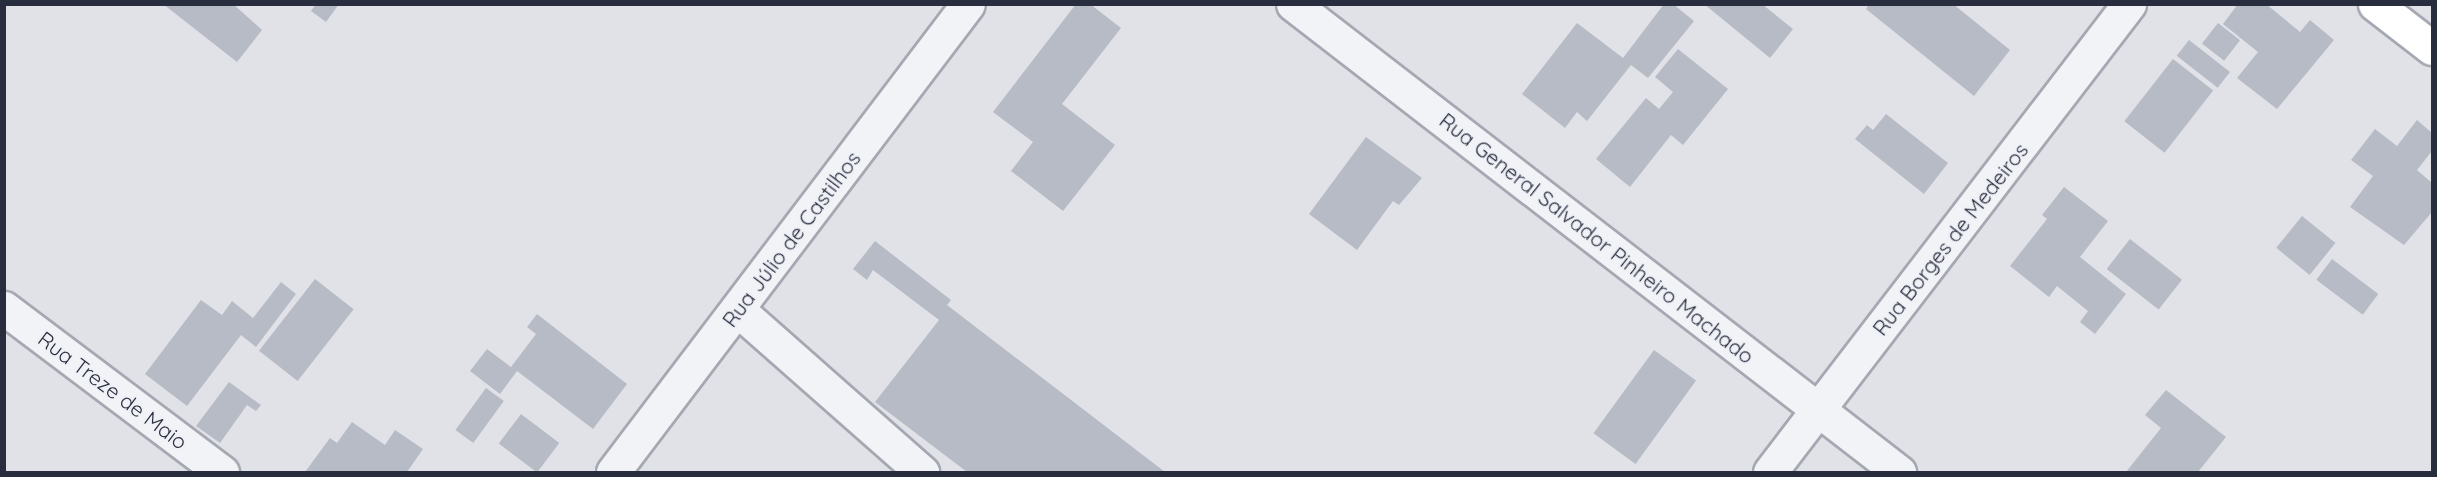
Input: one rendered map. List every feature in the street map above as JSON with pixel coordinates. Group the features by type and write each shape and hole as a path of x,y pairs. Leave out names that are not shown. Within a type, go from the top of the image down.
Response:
{"main road":[{"path":"2375,4 2433,48"}],"street":[{"name":"Rua Júlio de Castilhos","path":"613,472 968,4"},
{"name":"Rua General Salvador Pinheiro Machado","path":"1293,4 1899,472"},
{"name":"Rua Borges de Medeiros","path":"1770,472 2129,4"},
{"name":"Rua Treze de Maio","path":"4,308 222,472"},
{"path":"737,309 922,472"}],"building":[{"path":"163,4 233,4 262,30 237,62"},
{"path":"316,4 339,4 326,22 311,11"},
{"path":"1076,4 1090,4 1121,28 1062,104 1115,145 1063,211 1011,171 1033,142 993,112"},
{"path":"1664,4 1673,4 1694,21 1648,78 1631,65 1587,121 1577,112 1565,128 1522,94 1577,23 1623,58"},
{"path":"1704,4 1762,4 1793,29 1770,58"},
{"path":"1869,4 1953,4 2010,50 1974,96 1866,9"},
{"path":"2238,4 2266,4 2300,32 2310,20 2334,40 2277,109 2237,78 2258,52 2223,24"},
{"path":"2218,23 2240,40 2224,61 2202,43"},
{"path":"2189,40 2230,72 2218,88 2177,56"},
{"path":"1678,49 1728,89 1683,145 1671,135 1630,187 1596,159 1646,98 1659,109 1673,92 1655,77"},
{"path":"2173,59 2213,90 2165,153 2124,121"},
{"path":"1886,114 1948,163 1924,194 1855,139 1867,125 1873,130"},
{"path":"2417,120 2432,133 2432,151 2417,170 2432,183 2432,212 2404,245 2350,207 2373,176 2351,160 2375,129 2397,146"},
{"path":"1366,137 1422,178 1399,205 1393,201 1357,250 1309,214"},
{"path":"2064,187 2108,221 2080,257 2126,294 2095,334 2080,322 2088,311 2057,286 2049,297 2010,266 2047,219 2042,215"},
{"path":"2302,216 2335,243 2310,275 2276,248"},
{"path":"2130,239 2182,280 2159,310 2107,269"},
{"path":"875,241 951,300 947,305 1165,472 967,472 875,402 939,320 873,270 867,280 853,269"},
{"path":"2332,259 2378,294 2363,315 2316,280"},
{"path":"315,279 354,309 298,381 259,351"},
{"path":"281,282 296,294 256,347 241,335 187,406 145,374 201,300 222,315 232,301 253,318"},
{"path":"537,314 627,384 593,429 517,371 500,394 470,371 487,349 511,367 536,334 527,327"},
{"path":"1654,350 1696,381 1636,464 1593,433"},
{"path":"229,382 261,405 256,411 247,405 220,443 196,426"},
{"path":"486,388 504,401 473,443 455,430"},
{"path":"2166,390 2226,437 2198,472 2126,472 2161,428 2145,415"},
{"path":"521,414 559,443 537,472 499,444"},
{"path":"352,422 385,445 395,430 423,449 407,472 305,472 330,438 337,443"}]}
